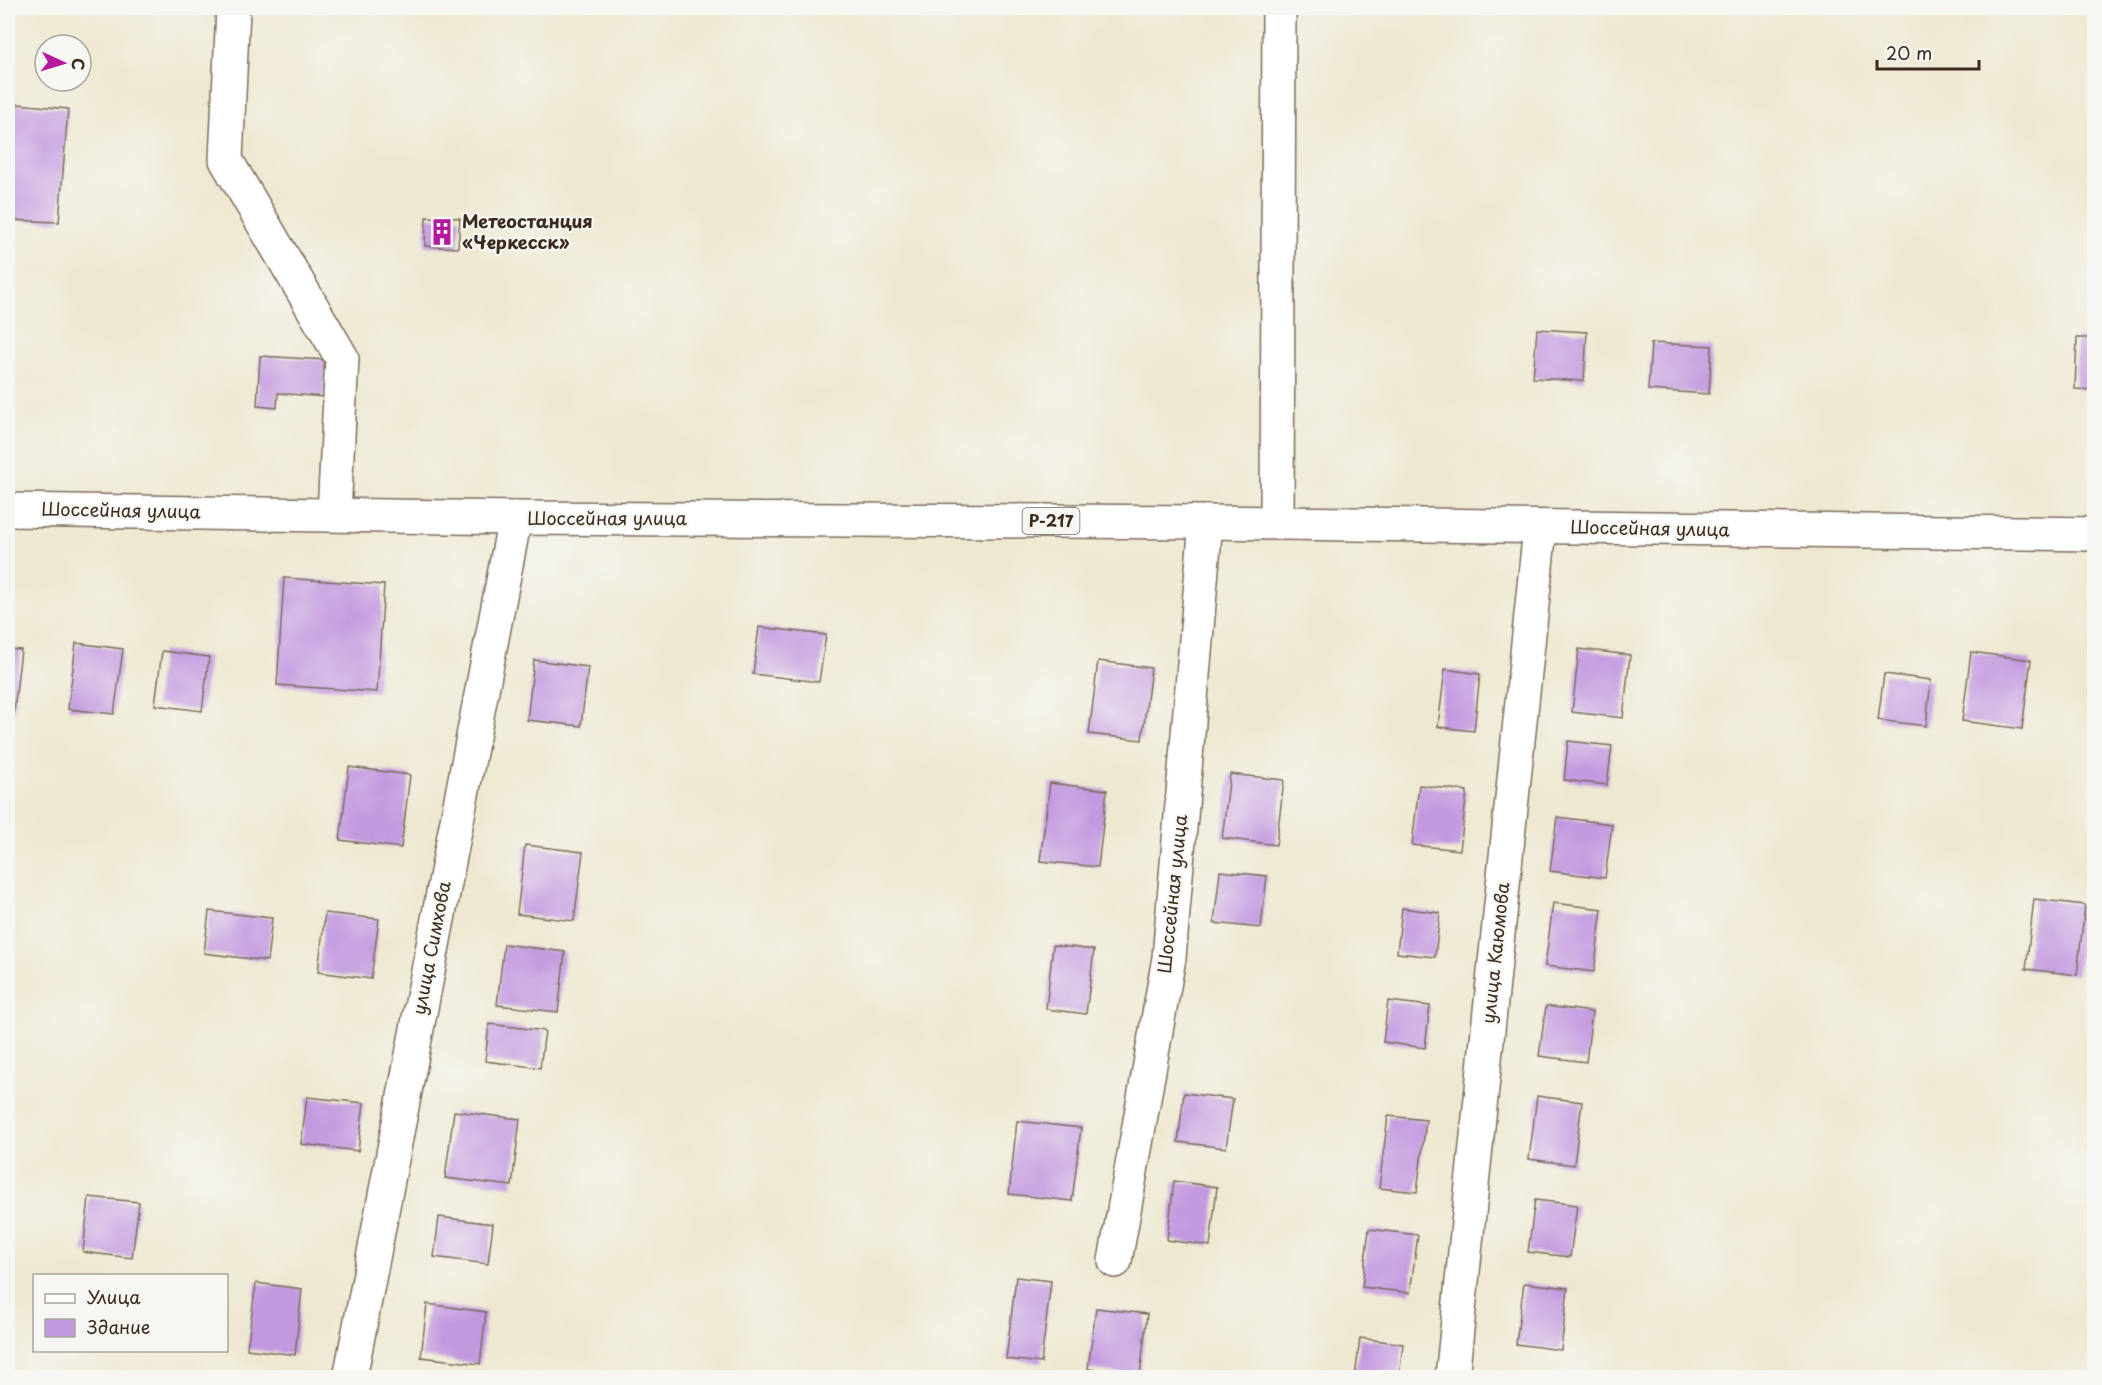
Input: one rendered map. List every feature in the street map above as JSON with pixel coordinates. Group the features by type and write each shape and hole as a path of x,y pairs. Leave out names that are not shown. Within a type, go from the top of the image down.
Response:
{"main road":[{"path":"233,8 226,160 342,358 334,514"},
{"path":"1277,523 1279,8"},
{"name":"Шоссейная улица","path":"8,510 515,518 1206,522 2094,534"},
{"name":"улица Симхова","path":"350,1377 515,518"},
{"name":"Шоссейная улица","path":"1115,1261 1169,958 1206,522"},
{"name":"улица Каюмова","path":"1452,1377 1540,528"}],"building":[{"path":"8,103 68,109 59,222 8,220"},
{"name":"Метеостанция «Черкесск»","path":"426,217 460,218 458,248 425,246"},
{"path":"1537,329 1587,332 1584,381 1533,378"},
{"path":"2077,338 2094,338 2094,390 2075,389"},
{"path":"1651,343 1712,346 1709,394 1648,390"},
{"path":"260,356 327,360 324,397 278,393 277,408 257,406"},
{"path":"284,578 384,585 377,692 277,685"},
{"path":"759,627 826,635 819,682 753,674"},
{"path":"76,643 123,649 114,714 68,709"},
{"path":"8,649 21,650 14,711 8,711"},
{"path":"1579,649 1630,655 1623,718 1572,712"},
{"path":"162,651 209,657 202,711 155,705"},
{"path":"1971,652 2031,660 2022,729 1962,721"},
{"path":"534,660 588,667 581,726 527,720"},
{"path":"1098,661 1151,668 1142,740 1089,734"},
{"path":"1445,669 1480,674 1474,731 1438,727"},
{"path":"1884,674 1931,680 1926,726 1878,720"},
{"path":"1568,741 1612,746 1607,785 1564,780"},
{"path":"349,767 410,775 401,848 340,840"},
{"path":"1230,774 1284,780 1276,845 1222,838"},
{"path":"1050,783 1107,790 1098,867 1040,861"},
{"path":"1419,785 1467,791 1460,850 1412,845"},
{"path":"1557,817 1612,824 1605,878 1550,871"},
{"path":"525,845 583,852 574,921 517,914"},
{"path":"1220,871 1267,876 1261,928 1214,923"},
{"path":"2034,899 2085,905 2077,975 2026,969"},
{"path":"1553,903 1602,909 1594,972 1545,966"},
{"path":"1402,908 1440,913 1435,957 1397,953"},
{"path":"209,911 272,918 267,961 204,953"},
{"path":"325,913 379,919 371,979 318,972"},
{"path":"504,944 565,952 558,1012 497,1005"},
{"path":"1053,945 1094,950 1086,1014 1046,1009"},
{"path":"1388,1001 1430,1006 1425,1048 1383,1042"},
{"path":"1546,1006 1592,1012 1586,1062 1539,1056"},
{"path":"489,1024 545,1031 540,1068 485,1061"},
{"path":"1184,1093 1233,1099 1226,1148 1178,1142"},
{"path":"1537,1096 1582,1102 1574,1165 1529,1159"},
{"path":"307,1097 364,1103 358,1151 301,1144"},
{"path":"454,1111 520,1119 512,1186 445,1178"},
{"path":"1388,1116 1426,1120 1417,1192 1379,1188"},
{"path":"1017,1121 1081,1128 1072,1201 1009,1194"},
{"path":"1174,1181 1217,1187 1210,1246 1167,1240"},
{"path":"89,1197 139,1202 132,1258 83,1252"},
{"path":"1535,1200 1577,1205 1570,1257 1528,1252"},
{"path":"439,1217 493,1224 488,1264 434,1257"},
{"path":"1369,1229 1418,1235 1410,1293 1362,1287"},
{"path":"1016,1277 1051,1281 1041,1363 1006,1359"},
{"path":"256,1283 302,1289 295,1355 247,1349"},
{"path":"1524,1283 1568,1288 1561,1350 1516,1344"},
{"path":"427,1304 486,1312 480,1364 421,1357"},
{"path":"1096,1308 1147,1314 1140,1376 1088,1369"},
{"path":"1360,1338 1403,1344 1399,1378 1355,1378"}],"place":[{"name":"Метеостанция «Черкесск»","path":"442,232"}]}
